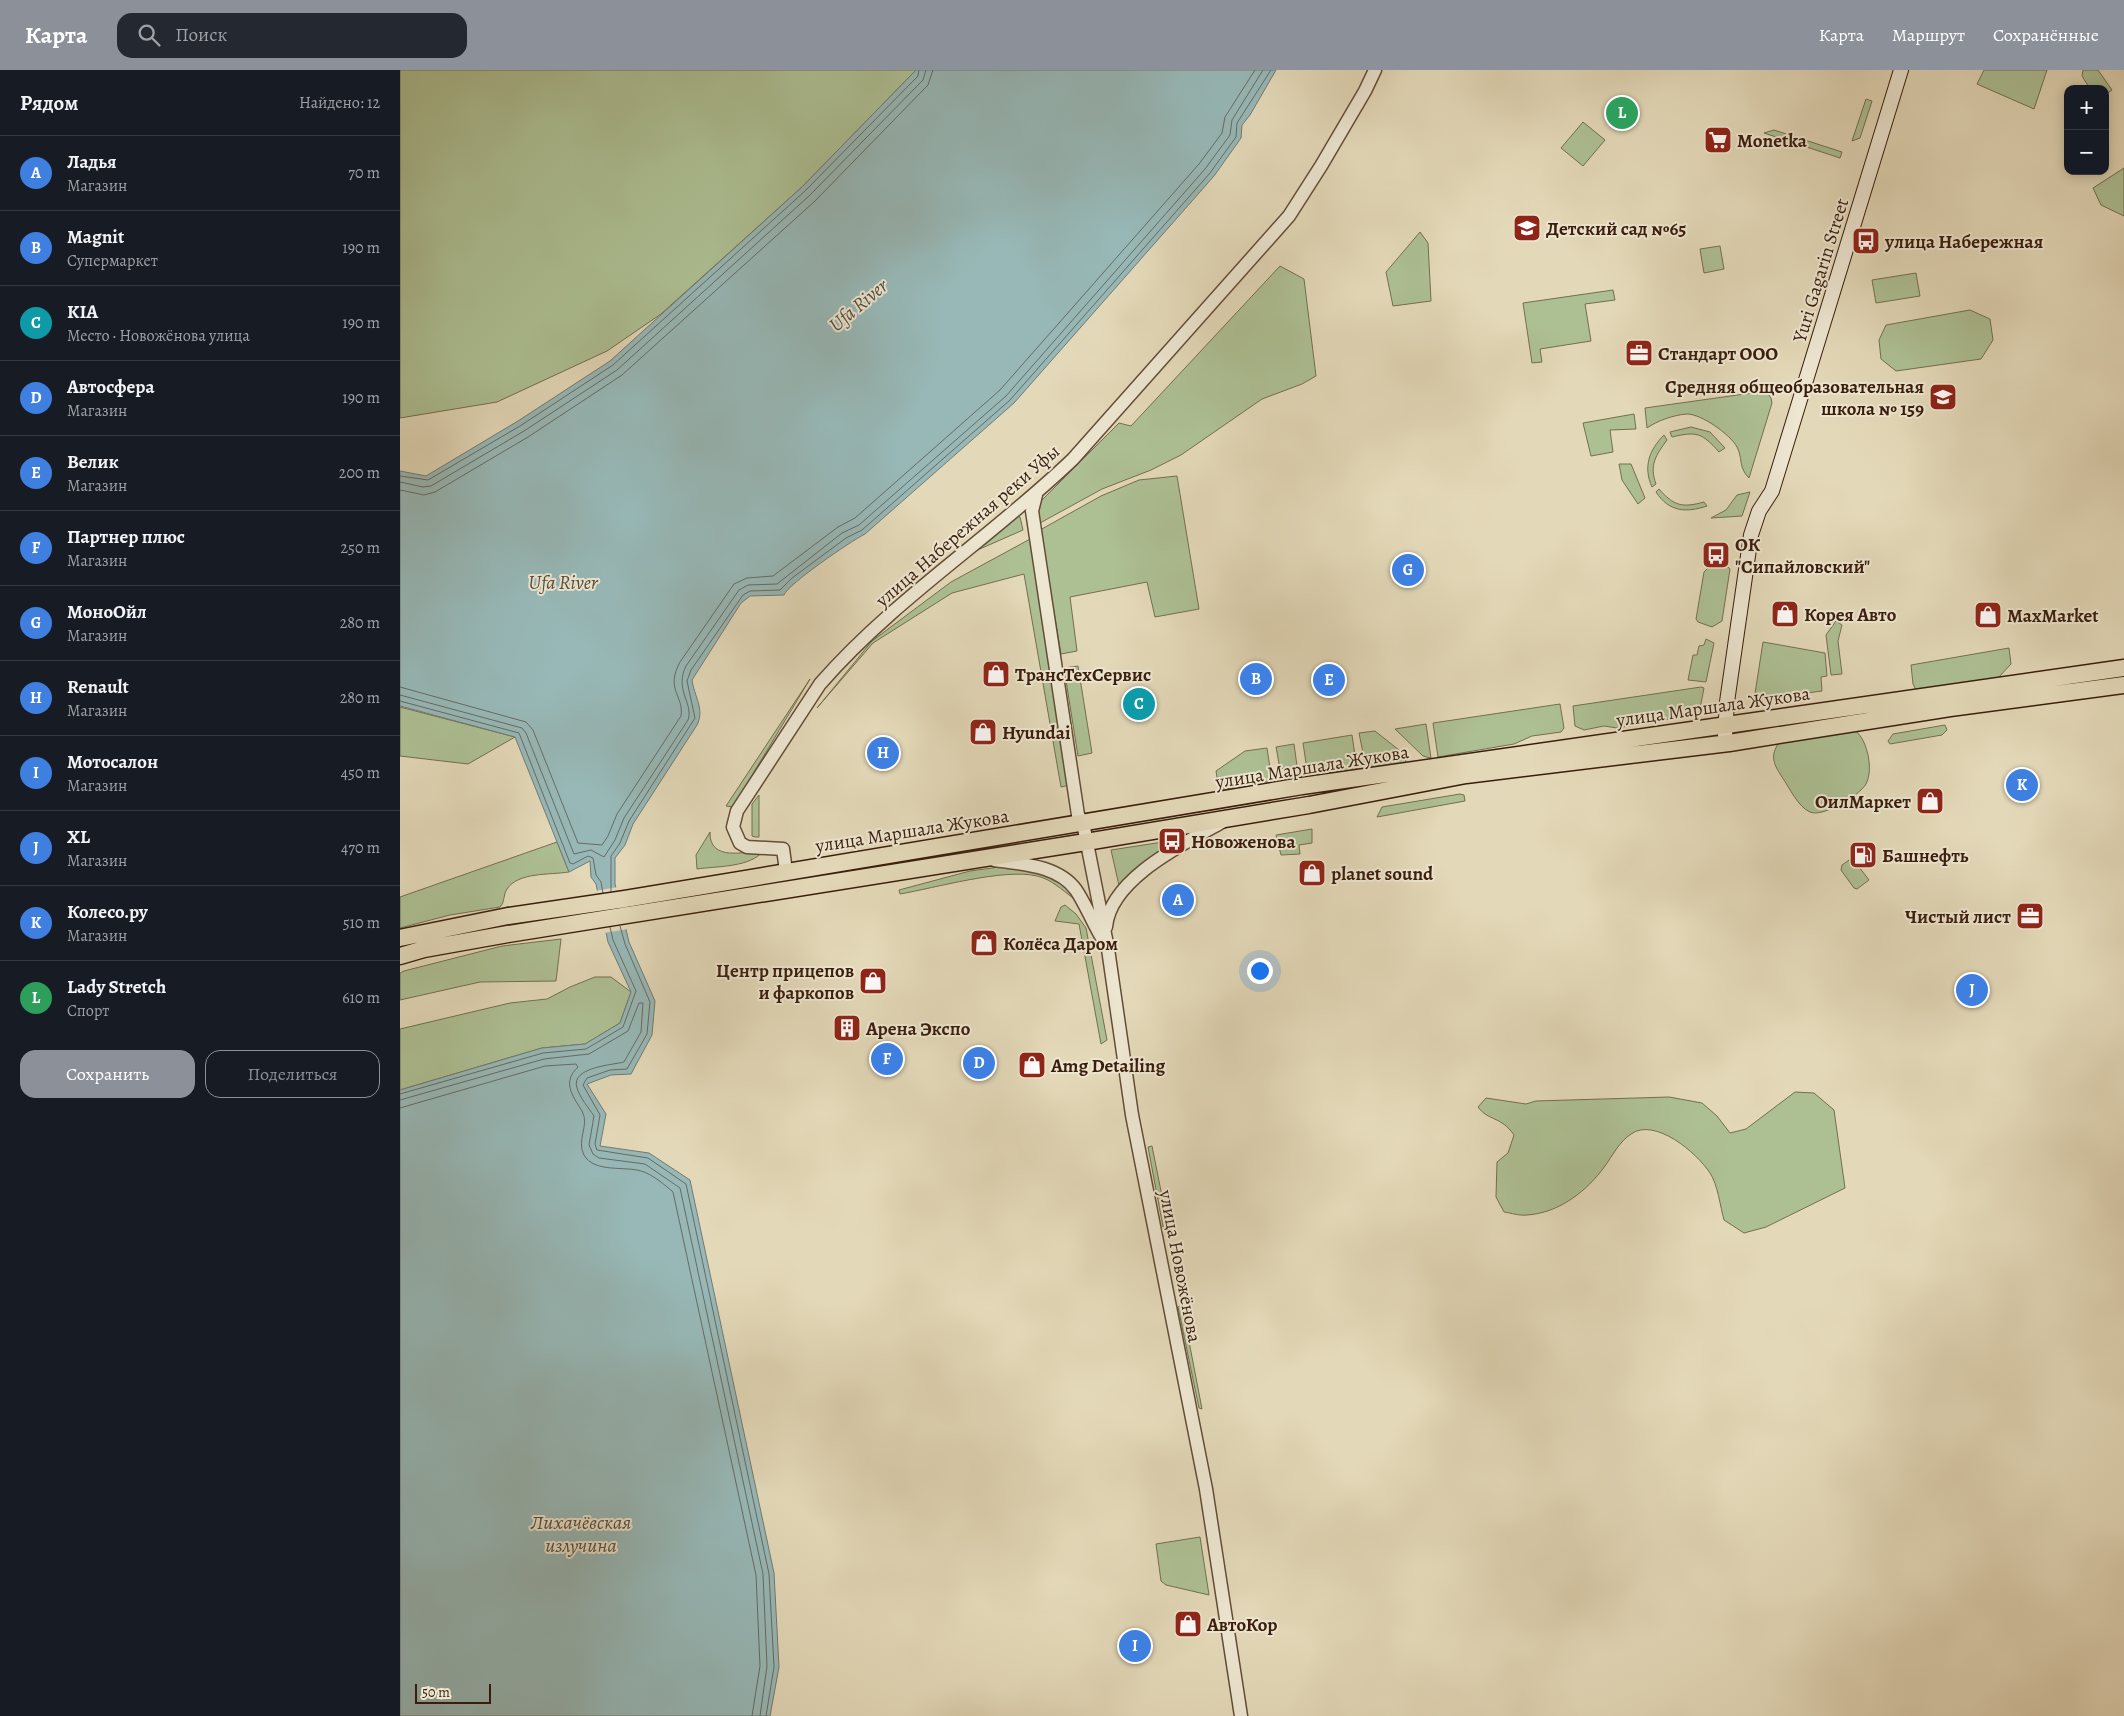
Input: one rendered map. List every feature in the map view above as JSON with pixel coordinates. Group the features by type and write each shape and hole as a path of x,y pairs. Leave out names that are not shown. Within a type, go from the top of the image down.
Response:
{"main road":[{"name":"Yuri Gagarin Street","path":"1725,743 1724,725 1751,535 1759,511 1772,491 1901,70"},
{"name":"улица Маршала Жукова","path":"400,938 508,916 625,899 698,885 1311,785 2124,668"},
{"name":"улица Маршала Жукова","path":"400,956 508,934 701,902 984,859 1228,818 1466,775 1725,743 1932,710 2124,685"}],"street":[{"name":"улица Набережная реки Уфы","path":"786,871 783,849 747,847 740,844 733,827 737,811 770,757 820,684 835,666 881,624 1036,495 1080,452 1289,216 1326,158 1375,70"},
{"name":"улица Новожёнова","path":"1036,495 1032,510 1078,815 1083,823 1108,949 1132,1115 1206,1489 1241,1716"},
{"path":"1108,949 1106,926 1108,911 1116,896 1158,860 1228,818"},
{"path":"984,859 1037,866 1059,876 1075,889 1108,949"}],"green space":[{"path":"400,70 916,70 802,187 661,314 607,351 497,402 400,418"},
{"path":"1984,70 2047,70 2034,109 1977,84"},
{"path":"2083,70 2098,70 2108,85 2088,85 2082,76"},
{"path":"1866,99 1872,101 1860,138 1852,141"},
{"path":"1583,122 1605,140 1583,166 1561,148"},
{"path":"1774,130 1842,152 1840,158 1764,133"},
{"path":"2124,168 2124,216 2101,205 2093,188"},
{"path":"1420,232 1428,243 1431,301 1393,306 1386,272"},
{"path":"1720,246 1724,269 1704,273 1700,249"},
{"path":"1280,266 1304,279 1316,376 1302,384 1262,399 1181,455 1151,470 1102,489 1040,523 1038,507 1042,500 1119,423 1131,426"},
{"path":"1916,273 1920,296 1876,303 1872,280"},
{"path":"1613,290 1615,300 1585,304 1591,341 1540,349 1542,362 1532,363 1523,303"},
{"path":"1970,310 1990,319 1993,340 1981,359 1896,371 1881,359 1879,340 1886,325"},
{"path":"1766,391 1772,403 1749,478 1743,470 1739,451 1733,442 1715,426 1700,417 1687,414 1676,416 1647,428 1645,408"},
{"path":"1634,414 1636,429 1610,430 1613,452 1591,456 1583,423"},
{"path":"1691,427 1710,432 1725,448 1719,452 1703,437 1688,434 1672,437 1670,432"},
{"path":"1664,435 1667,440 1655,460 1653,471 1656,484 1652,487 1648,473 1649,459"},
{"path":"1619,464 1631,464 1645,498 1638,504 1622,480"},
{"path":"1177,476 1199,609 1155,617 1147,582 1070,597 1077,651 1061,654 1040,530 1101,496 1139,480"},
{"path":"1659,489 1669,499 1679,504 1690,505 1704,502 1707,506 1692,510 1672,507 1661,499 1656,492"},
{"path":"1750,492 1742,516 1711,518 1726,510 1737,495"},
{"path":"1017,516 1020,517 1023,530 973,552"},
{"path":"1032,538 1070,785 1061,787 1024,574 952,593 873,643 817,708 872,641 951,582"},
{"path":"1712,564 1730,569 1722,621 1712,627 1698,622 1696,619 1704,572"},
{"path":"1836,621 1842,625 1838,641 1842,674 1831,675 1826,635"},
{"path":"1706,639 1714,643 1706,682 1688,680 1693,655 1697,655 1699,646 1704,645"},
{"path":"1763,642 1825,653 1827,676 1821,677 1822,691 1754,700"},
{"path":"2009,648 2011,664 1998,678 1916,690 1913,684 1911,665"},
{"path":"1078,666 1092,753 1078,756 1064,668"},
{"path":"810,679 733,807 726,806"},
{"path":"1704,688 1699,714 1617,728 1604,726 1584,730 1575,726 1573,706"},
{"path":"1560,704 1564,728 1561,732 1532,736 1514,744 1438,757 1433,723"},
{"path":"400,707 515,737 468,764 400,756"},
{"path":"1426,724 1431,758 1423,756 1395,729"},
{"path":"1945,725 1947,730 1942,735 1890,744 1888,741 1893,734"},
{"path":"1853,729 1862,739 1868,754 1869,770 1866,784 1849,799 1831,809 1816,813 1810,812 1798,801 1776,767 1774,754 1777,745 1781,740"},
{"path":"1375,731 1407,757 1405,763 1366,768 1359,733"},
{"path":"1352,735 1357,769 1308,776 1303,743"},
{"path":"1294,744 1297,766 1280,769 1276,747"},
{"path":"1267,748 1272,781 1219,790 1216,771 1245,751"},
{"path":"1460,794 1464,795 1465,801 1377,817 1382,807"},
{"path":"759,795 759,837 755,837 752,836 752,804"},
{"path":"1312,829 1312,843 1299,845 1300,854 1281,855 1276,835"},
{"path":"710,832 711,841 715,848 722,851 738,853 764,850 758,856 742,863 697,869 696,855"},
{"path":"1176,840 1136,871 1120,890 1111,850"},
{"path":"557,842 569,872 535,875 519,880 507,889 500,907 450,915 400,928 400,897"},
{"path":"1852,858 1869,880 1857,889 1854,888 1841,870 1842,865"},
{"path":"1007,866 1029,868 1046,873 1068,888 1076,897 1073,898 1042,877 1023,874 969,880 900,894 899,890 970,871"},
{"path":"1065,905 1076,914 1086,928 1107,1040 1101,1044 1079,924 1055,921 1061,907"},
{"path":"561,939 556,981 480,982 400,1000 400,973 404,971 502,946"},
{"path":"595,977 611,977 631,992 620,1023 585,1044 542,1048 400,1090 400,1029 510,1003 547,999"},
{"path":"1795,1092 1814,1093 1834,1110 1845,1188 1766,1227 1744,1233 1724,1220 1715,1183 1710,1173 1696,1156 1675,1140 1652,1130 1641,1130 1627,1137 1590,1184 1561,1205 1550,1210 1527,1215 1504,1212 1496,1197 1497,1162 1508,1153 1514,1135 1500,1121 1486,1115 1478,1107 1486,1098 1526,1104 1536,1101 1669,1097 1702,1103 1717,1116 1730,1133 1746,1129"},
{"path":"1152,1146 1169,1231 1163,1227 1148,1147"},
{"path":"1182,1305 1202,1409 1199,1408 1178,1307"},
{"path":"1200,1537 1209,1595 1166,1585 1161,1581 1156,1544"}],"water":[{"path":"916,70 1276,70 1250,115 1242,125 1241,138 1214,176 1014,403 865,534 834,553 796,582 784,595 750,596 741,603 692,680 700,713 697,725 633,824 625,845 615,858 615,884 629,942 655,1001 652,1035 631,1074 611,1075 587,1084 606,1114 600,1146 649,1153 690,1180 774,1573 779,1667 770,1716 400,1716 400,1090 542,1048 585,1044 620,1023 631,992 608,942 596,884 591,877 590,861 569,872 515,737 400,706 400,471 426,476 518,421 610,361 802,187"}],"pier":[{"path":"618,887 628,929 604,933 595,891"}],"place":[{"name":"Lady Stretch","path":"1622,113"},
{"name":"Monetka","path":"1718,140"},
{"name":"Детский сад №65","path":"1527,228"},
{"name":"улица Набережная","path":"1866,241"},
{"name":"Стандарт ООО","path":"1639,353"},
{"name":"Средняя общеобразовательная школа № 159","path":"1943,397"},
{"name":"ОК \"Сипайловский\"","path":"1716,555"},
{"name":"МоноОйл","path":"1408,570"},
{"name":"Корея Авто","path":"1785,614"},
{"name":"MaxMarket","path":"1988,615"},
{"name":"ТрансТехСервис","path":"996,674"},
{"name":"Magnit","path":"1256,679"},
{"name":"Велик","path":"1329,680"},
{"name":"KIA","path":"1139,704"},
{"name":"Hyundai","path":"983,732"},
{"name":"Renault","path":"883,753"},
{"name":"Колесо.ру","path":"2022,785"},
{"name":"ОилМаркет","path":"1930,801"},
{"name":"Новоженова","path":"1172,841"},
{"name":"Башнефть","path":"1863,855"},
{"name":"planet sound","path":"1312,873"},
{"name":"Ладья","path":"1178,900"},
{"name":"Чистый лист","path":"2030,916"},
{"name":"Колёса Даром","path":"984,943"},
{"name":"Центр прицепов и фаркопов","path":"873,981"},
{"name":"XL","path":"1972,990"},
{"name":"Арена Экспо","path":"847,1028"},
{"name":"Партнер плюс","path":"887,1059"},
{"name":"Автосфера","path":"979,1063"},
{"name":"Amg Detailing","path":"1032,1065"},
{"name":"АвтоКор","path":"1188,1624"},
{"name":"Мотосалон","path":"1135,1646"}],"water label":[{"name":"Ufa River","path":"858,305"},
{"name":"Ufa River","path":"563,582"},
{"name":"Лихачёвская излучина","path":"581,1534"}]}
